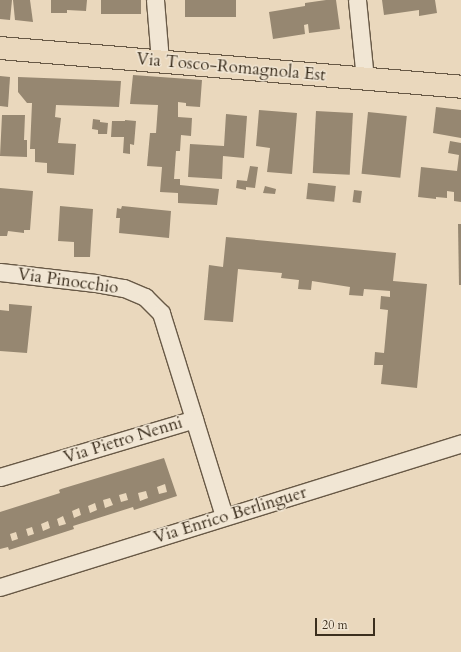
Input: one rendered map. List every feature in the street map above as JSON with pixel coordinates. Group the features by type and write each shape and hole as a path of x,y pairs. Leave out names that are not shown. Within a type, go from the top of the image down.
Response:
{"main road":[{"name":"Via Tosco-Romagnola Est","path":"0,48 461,87"}],"street":[{"path":"156,0 160,61"},
{"path":"357,0 365,79"},
{"name":"Via Pinocchio","path":"0,272 95,283 124,288 145,297 161,313 194,419"},
{"name":"Via Pietro Nenni","path":"0,477 194,419 224,516"},
{"name":"Via Enrico Berlinguer","path":"0,587 461,443"}],"building":[{"path":"0,0 12,0 10,20 0,19"},
{"path":"13,0 30,0 33,22 15,20"},
{"path":"51,0 87,0 86,11 67,10 67,13 51,13"},
{"path":"101,0 141,0 141,14 101,14"},
{"path":"185,0 236,0 236,17 185,17"},
{"path":"336,0 340,29 309,33 308,24 304,25 305,34 273,39 269,12 305,6 305,3"},
{"path":"382,0 435,0 437,13 419,16 419,10 384,15"},
{"path":"133,75 202,80 200,107 186,106 186,103 178,102 178,117 192,118 191,136 181,135 180,151 176,151 174,179 180,179 180,185 219,189 217,205 178,203 178,193 160,192 162,167 147,166 150,133 156,133 158,105 130,104"},
{"path":"0,76 10,77 8,107 0,106"},
{"path":"18,77 121,81 119,107 56,105 55,117 61,118 58,143 76,144 74,175 47,173 47,163 35,162 35,149 30,149 32,103 27,103 18,92"},
{"path":"436,107 461,110 461,138 433,133"},
{"path":"259,110 297,113 292,174 267,172 270,148 256,146"},
{"path":"316,111 353,113 350,175 313,173"},
{"path":"368,112 407,116 400,178 362,174"},
{"path":"226,114 247,116 244,158 223,156 222,179 188,177 190,144 224,146"},
{"path":"2,115 25,115 24,140 27,140 27,157 0,156"},
{"path":"93,119 108,123 107,134 98,134 98,130 92,129"},
{"path":"112,121 136,121 134,145 130,144 130,154 123,153 124,137 111,137"},
{"path":"450,141 461,143 461,202 454,201 454,192 447,191 447,198 436,197 436,199 418,197 421,167 457,171 459,155 448,153"},
{"path":"250,166 258,167 255,188 246,187 246,190 236,188 237,180 247,181"},
{"path":"308,183 336,186 334,202 306,199"},
{"path":"265,186 276,189 275,194 263,193"},
{"path":"0,188 33,191 30,230 24,230 24,233 8,231 7,236 0,236"},
{"path":"354,190 362,191 360,203 353,202"},
{"path":"60,206 93,209 90,257 74,257 74,242 58,241"},
{"path":"122,206 171,211 169,238 119,233 120,218 116,218 117,208 121,209"},
{"path":"458,224 461,224 461,285 459,285"},
{"path":"226,237 396,253 393,281 427,284 417,388 381,384 383,365 374,365 375,352 384,353 388,310 380,309 381,296 390,297 390,291 364,289 363,296 349,295 350,287 312,281 311,290 298,289 299,280 281,278 282,273 238,269 233,322 204,320 209,265 223,267"},
{"path":"9,304 32,306 27,353 0,351 0,310 9,311"},
{"path":"164,458 177,496 134,510 133,507 73,526 74,529 9,550 8,547 0,549 0,512 60,493 59,490","holes":["165,484 167,492 159,494 157,487","146,491 148,498 140,501 138,493","126,493 128,500 121,502 119,495","110,498 113,505 105,508 103,500","95,503 97,510 90,513 88,506","79,508 81,515 74,518 72,511","63,516 66,524 59,526 57,519","48,521 50,528 43,531 41,524","32,527 34,534 28,536 26,529","16,532 18,539 12,541 10,534"]}]}
